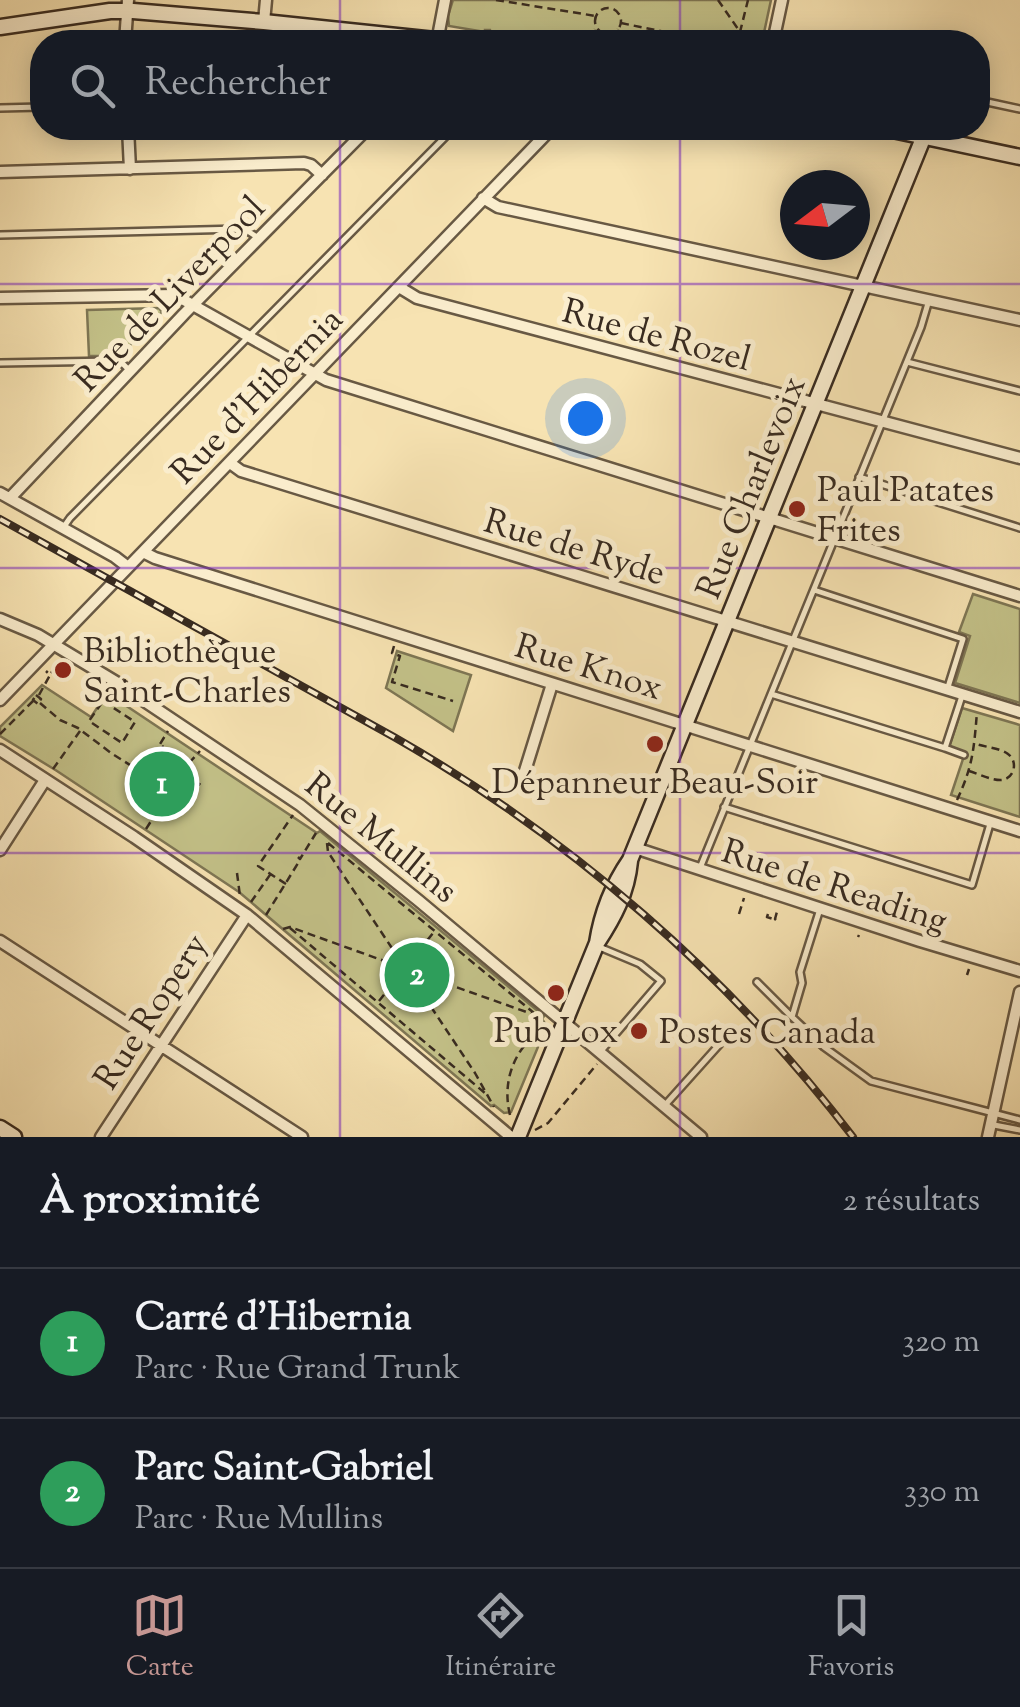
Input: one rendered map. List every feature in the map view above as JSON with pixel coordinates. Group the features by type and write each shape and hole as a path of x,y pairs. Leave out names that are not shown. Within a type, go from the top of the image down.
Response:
{"street":[{"path":"264,22 266,0"},
{"path":"440,30 445,0"},
{"path":"776,30 782,0"},
{"path":"126,30 127,5"},
{"path":"0,27 127,5 311,30"},
{"path":"129,140 130,169"},
{"name":"Rue de Liverpool","path":"5,496 356,140"},
{"name":"Rue d'Hibernia","path":"0,700 540,140"},
{"name":"Rue Charlevoix","path":"514,1137 597,944 602,914 616,880 633,854 923,140"},
{"path":"953,140 1020,157"},
{"path":"0,172 304,163 322,176"},
{"path":"483,198 498,207 1020,320"},
{"name":"Rue de Rozel","path":"399,288 417,298 1020,458"},
{"path":"0,298 176,295 329,380 1020,596"},
{"name":"Rue de Ryde","path":"230,463 241,470 726,623 1020,712"},
{"path":"5,496 128,567"},
{"name":"Rue Knox","path":"143,552 158,560 1020,831"},
{"name":"Rue Mullins","path":"0,619 54,644 116,682 300,805 564,1022 599,1058 701,1137"},
{"path":"524,774 552,684"},
{"path":"0,750 48,775 248,909 514,1137"},
{"path":"0,850 48,775"},
{"name":"Rue de Reading","path":"633,854 1020,971"},
{"name":"Rue Ropery","path":"102,1137 248,909"},
{"path":"0,940 302,1137"},
{"path":"988,1137 1020,992"},
{"path":"0,1128 14,1137"}],"lane":[{"path":"990,103 1020,109"},
{"path":"0,108 30,107"},
{"path":"63,528 442,140"},
{"path":"0,236 240,229 259,239"},
{"path":"699,871 929,300"},
{"path":"0,362 113,361 130,371"},
{"path":"906,362 1020,392"},
{"path":"859,477 1020,528"},
{"path":"814,590 963,639 946,691"},
{"path":"771,694 964,755"},
{"path":"945,748 962,695"},
{"path":"724,808 972,884 991,822"},
{"path":"792,1016 802,983 800,972 820,909"},
{"path":"597,944 640,964 661,981 599,1058"},
{"path":"757,982 824,1046 871,1081 1020,1130"},
{"path":"664,1106 727,1036"},
{"path":"992,1119 1020,1120"}],"path":[{"path":"496,0 596,16"},
{"path":"610,8 611,0"},
{"path":"718,0 739,30"},
{"path":"740,30 748,0"},
{"path":"595,30 596,16 610,8 619,14 618,29"},
{"path":"621,23 655,30"},
{"path":"596,26 601,30"},
{"path":"394,646 392,654 400,656 392,682 454,702"},
{"path":"0,734 38,695 59,666 52,662"},
{"path":"44,670 50,674"},
{"path":"101,705 135,722 122,744 89,721 109,693"},
{"path":"38,695 40,702"},
{"path":"31,703 40,702"},
{"path":"40,702 60,720 172,788"},
{"path":"31,703 32,711"},
{"path":"48,775 81,730"},
{"path":"144,770 168,731"},
{"path":"73,742 80,746"},
{"path":"160,744 188,764"},
{"path":"970,772 1003,780 1014,768 1010,756 976,744"},
{"path":"144,831 182,772 200,752"},
{"path":"182,772 202,786"},
{"path":"154,784 162,774"},
{"path":"286,884 258,866 296,817"},
{"path":"266,916 318,832"},
{"name":"Rue Mullins","path":"328,843 434,932 535,1014 405,968 328,852 328,843"},
{"path":"237,873 240,896"},
{"path":"248,909 271,874"},
{"path":"739,914 744,898"},
{"path":"768,914 775,920 778,908"},
{"path":"289,927 490,1098"},
{"path":"283,929 289,927 405,968 494,1107"},
{"path":"378,1002 434,932"},
{"path":"510,1116 507,1089 512,1066 529,1038 548,1024"},
{"path":"536,1130 548,1123 599,1058"}],"shaded area":[{"path":"453,0 771,0 765,30 473,30 449,26"},
{"path":"159,308 162,312 120,356 89,356 87,310"},
{"path":"973,594 1020,609 1020,703 955,683 970,636 959,632"},
{"path":"397,651 471,675 453,731 386,688"},
{"path":"42,685 91,717 107,693 317,833 320,831 544,1016 545,1030 511,1112 491,1106 239,892 0,736 0,727"},
{"path":"962,708 1020,725 1020,817 951,795 965,753 949,747"}],"railway":[{"path":"0,519 394,737 523,819 584,865 700,966 754,1020 853,1137"}],"place":[{"name":"Paul Patates Frites","path":"797,509"},
{"name":"Bibliothèque Saint-Charles","path":"63,670"},
{"name":"Dépanneur Beau-Soir","path":"655,744"},
{"name":"Carré d'Hibernia","path":"162,784"},
{"name":"Parc Saint-Gabriel","path":"417,975"},
{"name":"Pub Lox","path":"556,993"},
{"name":"Postes Canada","path":"639,1031"}]}
